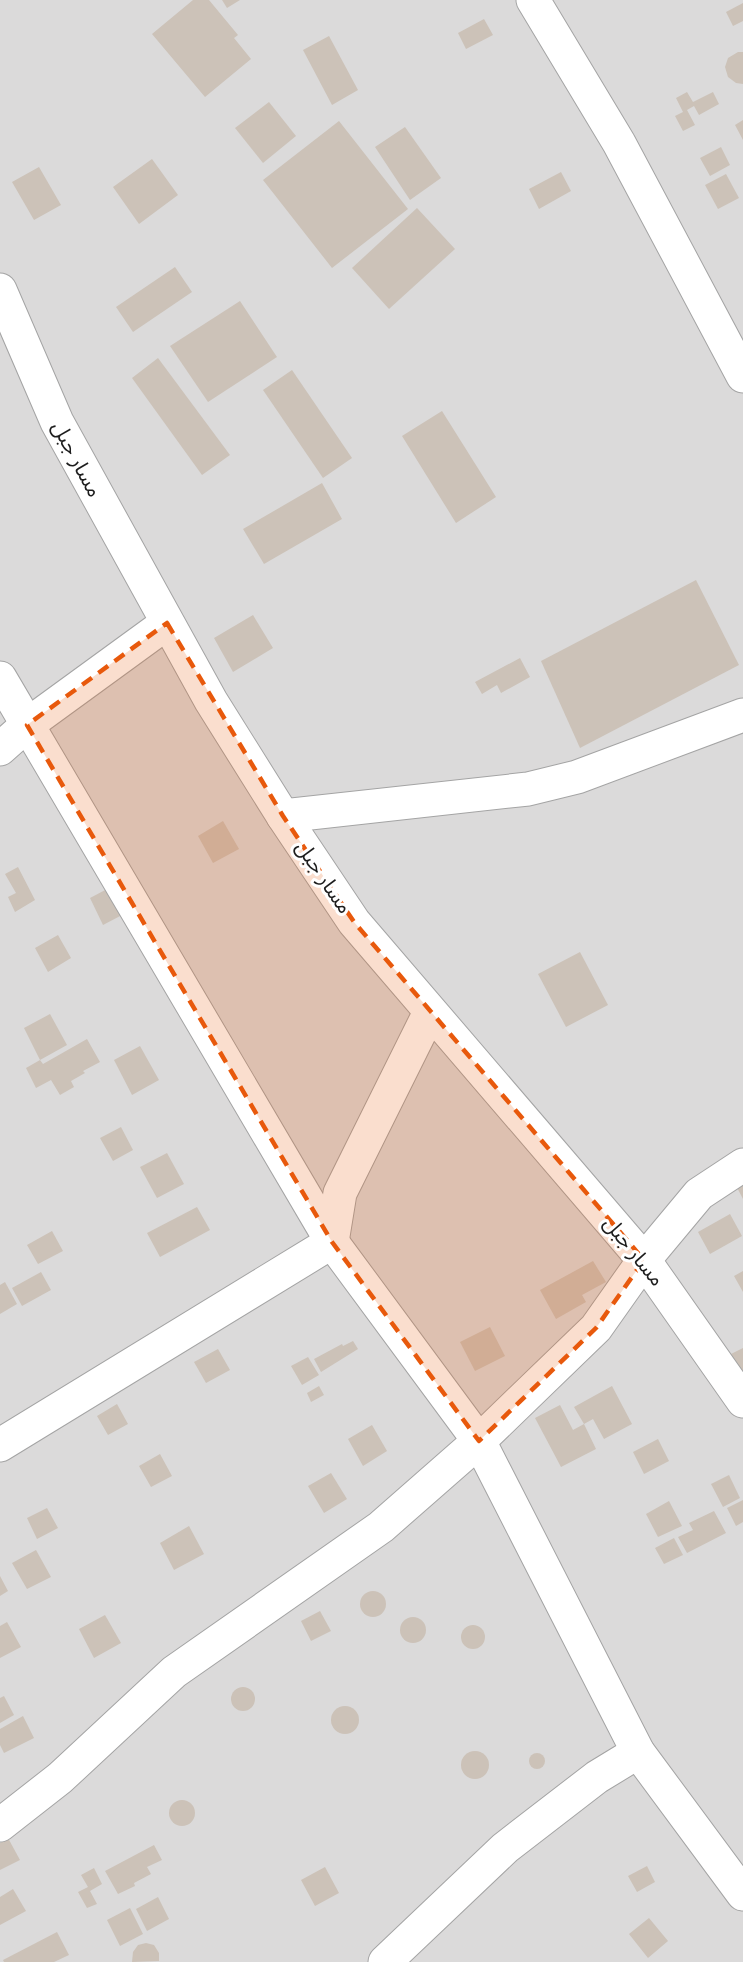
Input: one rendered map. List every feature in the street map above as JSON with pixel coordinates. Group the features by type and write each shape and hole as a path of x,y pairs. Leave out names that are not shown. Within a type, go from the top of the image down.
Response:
{"street":[{"path":"533,0 619,143 743,376"},
{"name":"مسار جبل","path":"0,290 57,422 211,701 283,816 354,922 644,1260 743,1401"},
{"path":"0,749 27,725 167,623"},
{"path":"0,678 332,1242 479,1441 639,1752 743,1894"},
{"path":"283,816 528,789 578,777 743,715"},
{"path":"0,1446 332,1242 340,1193 430,1012"},
{"path":"0,1825 60,1778 174,1672 381,1527 479,1441 596,1328 644,1260 699,1194 743,1165"},
{"path":"386,1962 506,1848 597,1777 639,1752"}],"highlighted area":[{"path":"167,623 283,816 354,922 644,1260 596,1328 479,1441 332,1242 27,725"}],"shaded area":[{"path":"0,0 743,0 743,1962 0,1962"}],"building":[{"path":"193,0 209,0 238,35 234,38 251,59 205,97 152,34"},
{"path":"222,0 240,0 227,8"},
{"path":"743,3 743,21 733,26 726,12"},
{"path":"484,19 493,35 466,49 458,33"},
{"path":"329,36 358,90 332,105 303,50"},
{"path":"738,52 743,52 743,84 736,83 728,77 725,67 728,58"},
{"path":"687,92 693,102 713,92 719,104 699,115 694,106 687,110 695,125 683,131 675,116 683,112 676,98"},
{"path":"269,102 296,136 263,163 235,128"},
{"path":"743,120 743,140 735,125"},
{"path":"339,121 408,209 332,268 263,180"},
{"path":"405,127 441,178 410,200 375,147"},
{"path":"721,147 730,165 710,176 700,158"},
{"path":"152,159 178,195 139,224 113,187"},
{"path":"39,167 61,205 34,220 12,182"},
{"path":"561,172 571,191 539,209 529,189"},
{"path":"726,174 739,198 718,209 705,185"},
{"path":"417,208 455,249 389,309 352,268"},
{"path":"175,267 192,292 133,332 116,307"},
{"path":"240,301 277,357 208,402 170,346"},
{"path":"158,358 230,455 202,475 132,378"},
{"path":"292,370 352,458 323,478 263,390"},
{"path":"442,411 496,497 456,523 402,436"},
{"path":"322,483 342,519 264,564 243,529"},
{"path":"696,580 739,665 580,748 541,661"},
{"path":"253,615 273,648 233,672 214,638"},
{"path":"520,658 530,677 501,693 497,685 482,694 475,682"},
{"path":"223,821 239,849 213,863 198,836"},
{"path":"18,867 35,900 15,912 8,897 16,893 5,874"},
{"path":"109,888 124,914 103,925 90,898"},
{"path":"58,935 71,958 48,972 35,948"},
{"path":"580,952 608,1005 566,1027 538,974"},
{"path":"50,1014 67,1045 40,1060 24,1028"},
{"path":"87,1039 100,1062 71,1081 74,1087 60,1095 51,1080 36,1088 26,1068 40,1060 43,1064"},
{"path":"140,1046 159,1080 132,1095 114,1060"},
{"path":"121,1127 133,1150 113,1161 100,1138"},
{"path":"167,1153 184,1184 157,1198 140,1167"},
{"path":"743,1172 743,1199 732,1178"},
{"path":"197,1207 210,1230 160,1257 147,1233"},
{"path":"730,1214 742,1236 710,1254 698,1232"},
{"path":"52,1231 63,1251 38,1264 27,1245"},
{"path":"593,1261 606,1282 582,1295 586,1302 556,1319 540,1290"},
{"path":"743,1271 743,1292 734,1276"},
{"path":"41,1272 51,1290 22,1306 12,1288"},
{"path":"5,1282 17,1304 0,1314 0,1285"},
{"path":"490,1327 505,1356 475,1371 460,1342"},
{"path":"353,1341 358,1349 321,1372 314,1359 342,1344 343,1346"},
{"path":"743,1348 743,1376 731,1354"},
{"path":"218,1349 230,1370 206,1383 194,1362"},
{"path":"308,1357 319,1375 302,1385 291,1366"},
{"path":"319,1386 324,1395 311,1402 307,1393"},
{"path":"612,1386 632,1424 604,1439 593,1419 584,1424 574,1407"},
{"path":"117,1404 128,1424 108,1435 97,1416"},
{"path":"560,1405 573,1430 584,1424 596,1449 561,1467 535,1418"},
{"path":"372,1425 387,1451 363,1466 348,1439"},
{"path":"658,1439 669,1461 644,1474 633,1452"},
{"path":"160,1454 172,1476 151,1487 139,1466"},
{"path":"331,1473 347,1499 324,1513 308,1486"},
{"path":"729,1475 740,1498 723,1507 711,1484"},
{"path":"743,1500 743,1522 736,1526 727,1508"},
{"path":"669,1501 682,1526 658,1537 646,1514"},
{"path":"47,1508 58,1528 37,1539 27,1518"},
{"path":"714,1511 726,1533 687,1553 678,1537 693,1530 689,1523"},
{"path":"189,1526 204,1554 174,1570 160,1543"},
{"path":"674,1538 683,1555 664,1564 655,1548"},
{"path":"36,1550 51,1577 27,1589 12,1563"},
{"path":"0,1576 8,1591 0,1596"},
{"path":"373,1591 382,1595 386,1604 382,1613 373,1617 364,1613 360,1604 364,1595"},
{"path":"320,1611 331,1631 311,1641 301,1621"},
{"path":"105,1615 121,1643 94,1658 79,1629"},
{"path":"413,1617 422,1621 426,1630 422,1639 413,1643 404,1639 400,1630 404,1621"},
{"path":"7,1622 21,1647 0,1658 0,1626"},
{"path":"473,1625 482,1628 485,1637 482,1646 473,1649 464,1646 461,1637 464,1628"},
{"path":"243,1687 252,1690 255,1699 252,1708 243,1711 234,1708 231,1699 234,1690"},
{"path":"4,1696 14,1715 0,1723 0,1698"},
{"path":"345,1706 355,1710 359,1720 355,1730 345,1734 335,1730 331,1720 335,1710"},
{"path":"23,1716 34,1738 4,1753 0,1745 0,1729"},
{"path":"475,1751 485,1755 489,1765 485,1775 475,1779 465,1775 461,1765 465,1755"},
{"path":"537,1753 543,1755 545,1761 543,1767 537,1769 531,1767 529,1761 531,1755"},
{"path":"182,1800 191,1804 195,1813 191,1822 182,1826 173,1822 169,1813 173,1804"},
{"path":"8,1838 20,1860 0,1870 0,1843"},
{"path":"154,1845 162,1860 147,1867 151,1874 134,1883 135,1886 118,1894 105,1871"},
{"path":"647,1866 655,1882 637,1892 628,1876"},
{"path":"325,1867 339,1893 315,1906 301,1880"},
{"path":"94,1868 102,1884 90,1891 97,1904 87,1908 78,1892 88,1887 81,1875"},
{"path":"13,1889 26,1911 0,1925 0,1897"},
{"path":"158,1897 169,1919 147,1931 136,1909"},
{"path":"130,1908 143,1934 120,1946 107,1920"},
{"path":"649,1918 668,1941 648,1958 629,1934"},
{"path":"57,1932 69,1955 54,1962 4,1962 3,1960"},
{"path":"146,1943 154,1945 159,1953 159,1961 132,1962 133,1952 138,1945"}]}
